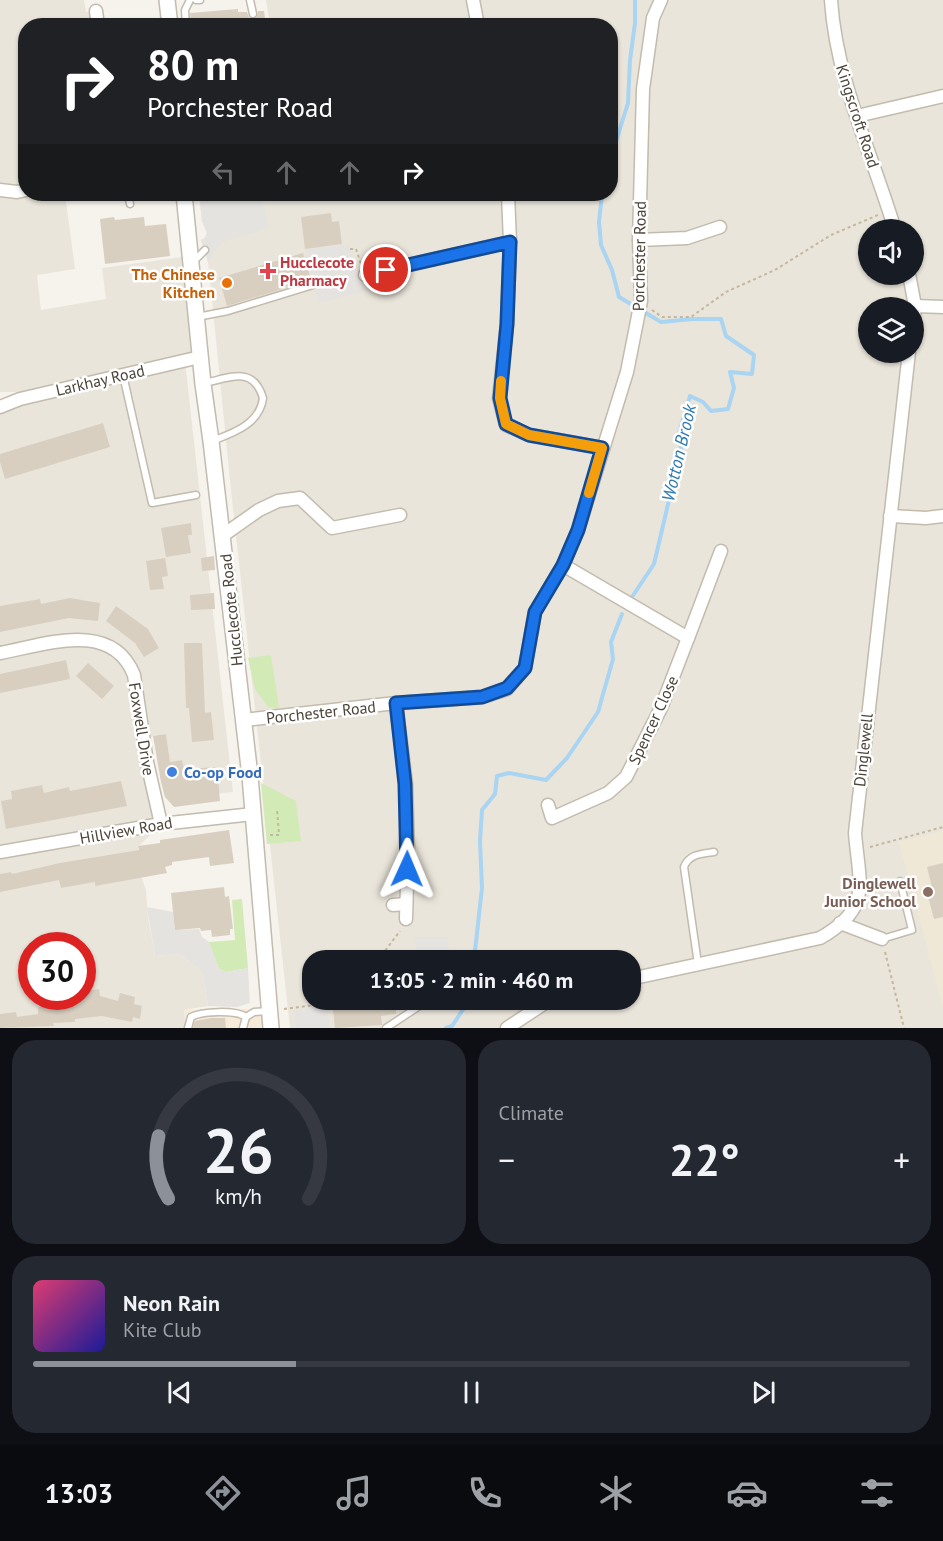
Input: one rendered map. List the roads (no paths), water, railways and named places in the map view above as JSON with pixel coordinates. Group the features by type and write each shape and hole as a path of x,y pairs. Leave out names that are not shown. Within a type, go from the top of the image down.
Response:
{"street":[{"path":"167,0 169,18"},
{"path":"473,0 476,18"},
{"name":"Porchester Road","path":"244,720 396,703 482,697 507,688 525,668 535,612 563,565 578,530 627,372 640,306 639,240 643,89 653,18 661,0"},
{"name":"Kingscroft Road","path":"831,0 832,21 842,70 892,219"},
{"path":"96,11 97,18"},
{"path":"857,117 943,96"},
{"path":"0,190 18,191"},
{"name":"Hucclecote Road","path":"185,201 203,384 244,720 271,1028"},
{"path":"508,201 510,242 507,324 500,398 506,424 529,435 602,448"},
{"path":"639,240 687,238 720,227"},
{"path":"365,275 510,242"},
{"path":"924,310 943,307"},
{"name":"Larkhay Road","path":"0,407 20,399 200,357"},
{"name":"Dinglewell","path":"641,977 820,938 852,912 860,897 860,873 855,833 859,784 908,363"},
{"path":"222,536 259,510 278,501 289,499 300,498 332,528 400,515"},
{"path":"890,516 926,518 943,516"},
{"name":"Spencer Close","path":"548,805 552,818 608,793 627,777 661,708 721,551"},
{"path":"563,565 688,638"},
{"name":"Foxwell Drive","path":"0,653 68,640 82,640 105,644 120,654 131,667 134,675 147,762 161,824"},
{"path":"396,703 405,784 408,851 399,905 406,919"},
{"name":"Hillview Road","path":"0,852 161,824 253,814"},
{"path":"840,923 882,939"},
{"path":"507,1028 534,1010"}],"lane":[{"path":"186,18 185,10 190,0"},
{"path":"250,0 253,14"},
{"path":"191,264 204,250"},
{"path":"196,317 228,311 313,285"},
{"path":"123,375 152,503 196,495"},
{"path":"203,384 240,376 248,377 255,381 263,398 262,405 250,422 232,433 211,441"},
{"path":"699,965 684,867 694,855 714,852"},
{"path":"882,939 912,930 900,880"},
{"path":"243,1028 246,1017 254,1012 270,1010"},
{"path":"386,1028 413,1010"},
{"path":"188,1028 191,1017 198,1014 235,1013 246,1017"}],"waterway":[{"name":"Wotton Brook","path":"618,135 628,103 635,0"},
{"name":"Wotton Brook","path":"601,201 599,222 601,245 612,270 619,297 661,322 721,319 726,336 754,355 752,374 730,372 734,388 728,409 711,411 703,402 690,396 679,433 681,449 654,564 632,597"},
{"name":"Wotton Brook","path":"475,950 482,888 480,841 482,810 495,794 497,776 509,773 546,780 567,758 598,712 613,659 611,642 622,614"},
{"name":"Wotton Brook","path":"446,1028 452,1026 463,1010"}],"place":[{"name":"Hucclecote Pharmacy","path":"268,271"},
{"name":"The Chinese Kitchen","path":"227,283"},
{"name":"Co-op Food","path":"172,772"},
{"name":"Dinglewell Junior School","path":"928,892"}]}
